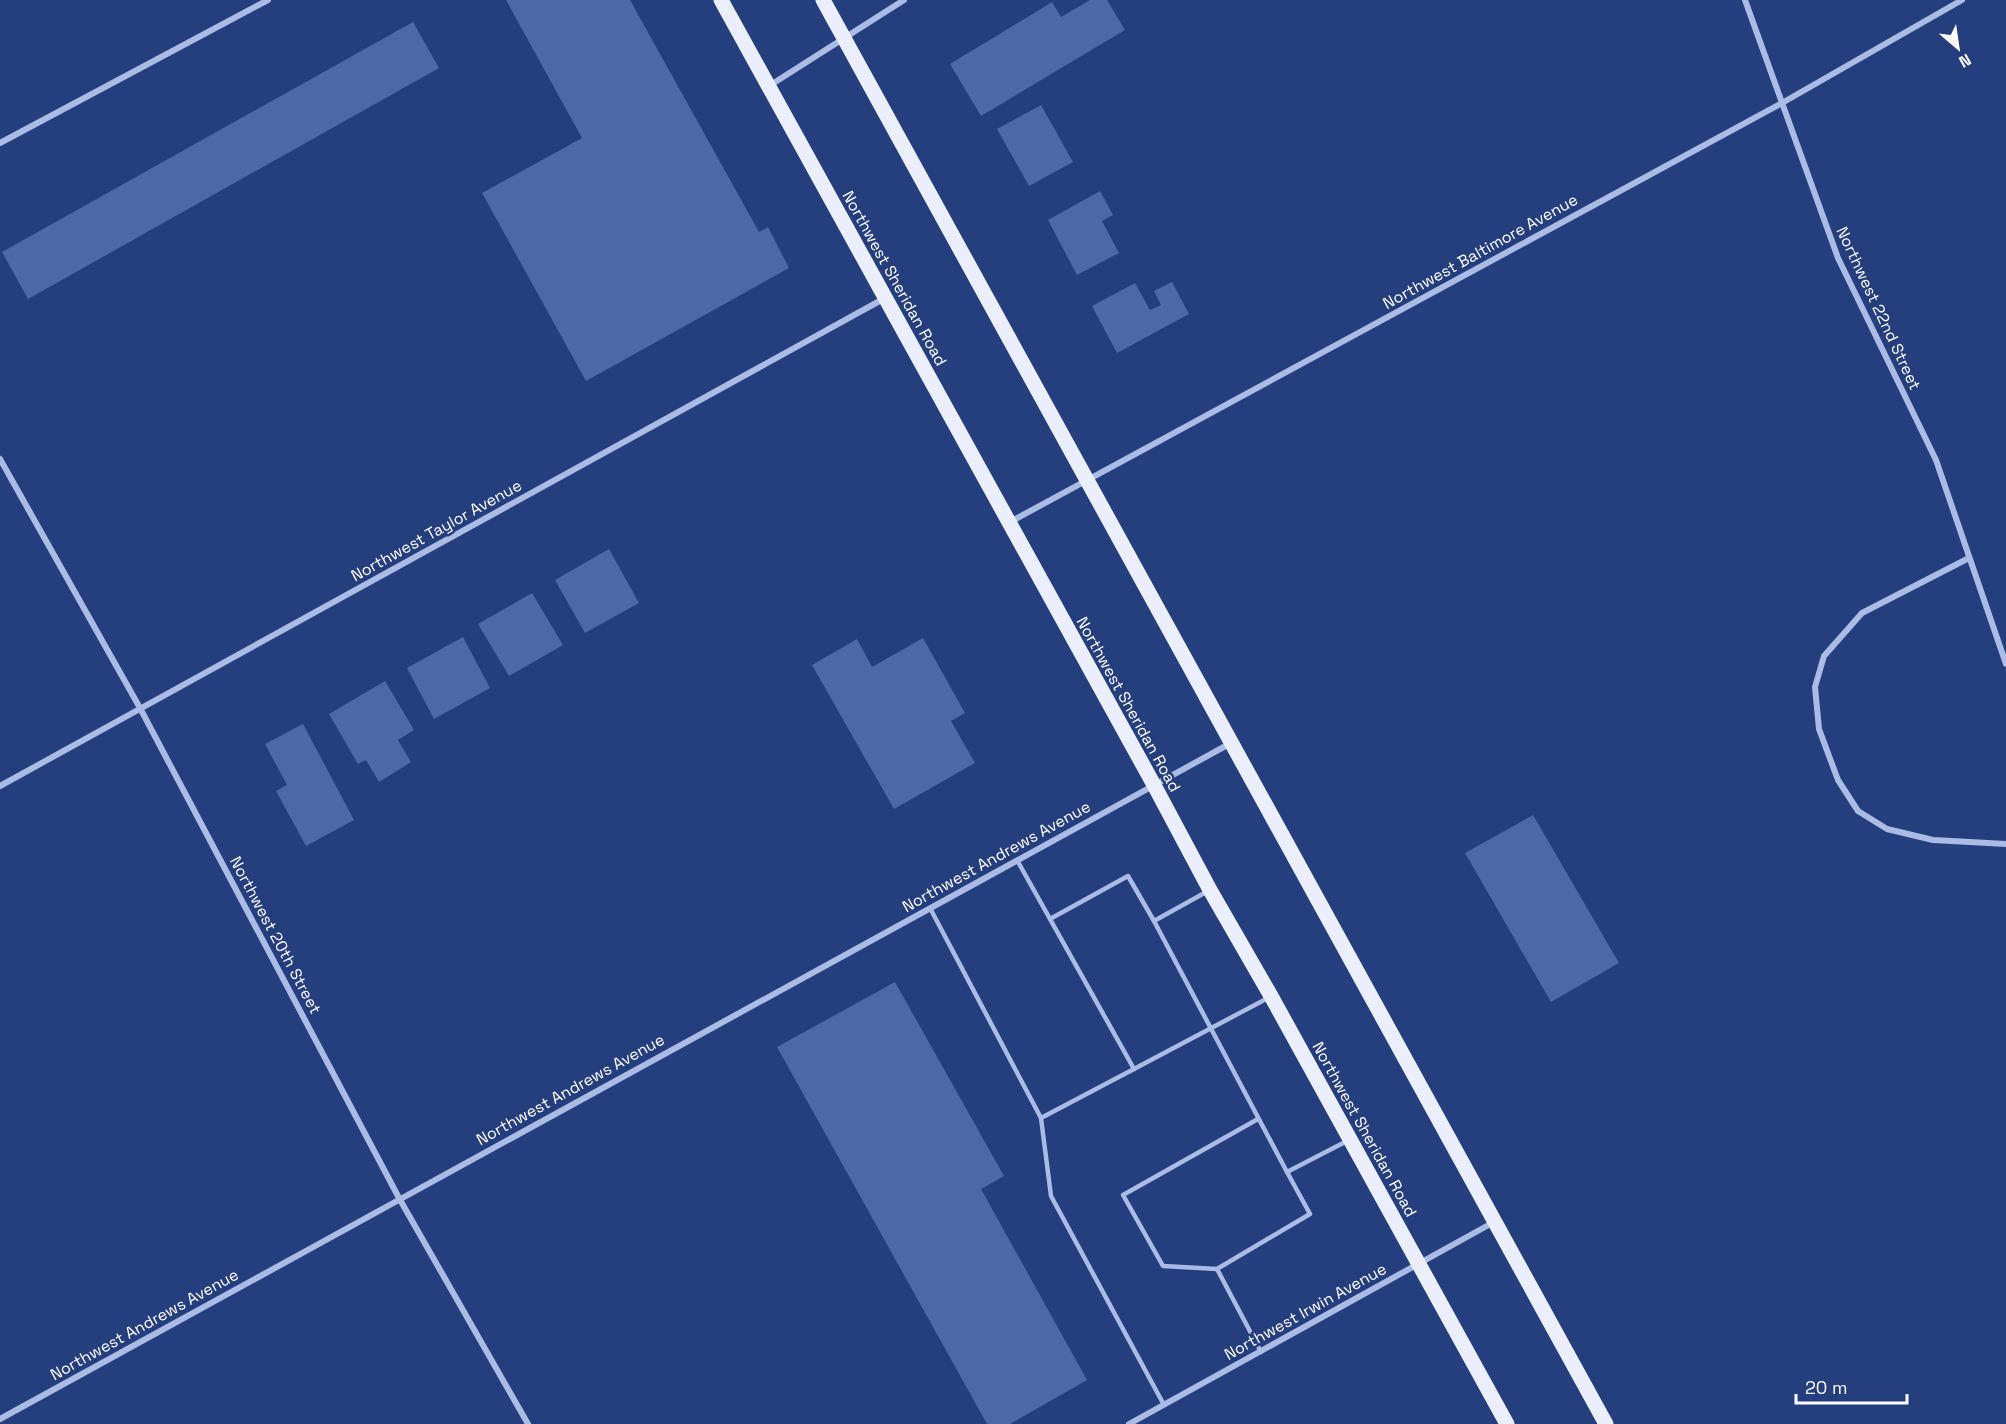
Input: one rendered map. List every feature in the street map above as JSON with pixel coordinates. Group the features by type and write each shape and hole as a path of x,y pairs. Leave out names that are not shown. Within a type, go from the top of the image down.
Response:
{"main road":[{"name":"Northwest Sheridan Road","path":"721,0 1210,890 1507,1424"},
{"path":"823,0 1606,1424"}],"street":[{"path":"0,143 268,0"},
{"path":"768,86 904,0"},
{"name":"Northwest 22nd Street","path":"1745,0 1838,258 1936,460 2006,664"},
{"name":"Northwest Baltimore Avenue","path":"1009,523 1782,102 1962,0"},
{"name":"Northwest Taylor Avenue","path":"0,786 885,298"},
{"name":"Northwest 20th Street","path":"0,459 140,708 399,1198 528,1424"},
{"path":"1970,558 1862,613 1824,656 1815,687 1819,729 1838,780 1858,811 1887,829 1933,840 2006,844"},
{"name":"Northwest Andrews Avenue","path":"0,1419 1231,742"},
{"name":"Northwest Irwin Avenue","path":"1129,1424 1495,1222"}],"lane":[{"path":"1017,860 1134,1069"},
{"path":"1050,919 1128,876 1310,1214 1217,1269 1163,1266 1123,1195 1258,1119"},
{"path":"1154,921 1210,890"},
{"path":"930,908 1041,1118 1051,1196 1164,1405"},
{"path":"1041,1118 1271,996"},
{"path":"1287,1172 1350,1140"},
{"path":"1217,1269 1261,1352"}],"building":[{"path":"506,0 630,0 759,232 768,227 789,268 586,381 482,193 582,138"},
{"path":"1090,0 1107,0 1125,30 981,116 950,64 1052,2 1061,17"},
{"path":"413,22 439,68 28,299 2,252"},
{"path":"1041,105 1073,162 1029,186 997,129"},
{"path":"1100,191 1113,215 1102,221 1119,253 1077,275 1048,220"},
{"path":"1172,282 1189,314 1117,353 1092,306 1135,283 1150,310 1161,305 1154,291"},
{"path":"609,549 639,603 585,633 555,580"},
{"path":"532,593 563,645 509,676 478,624"},
{"path":"463,637 490,688 434,719 407,668"},
{"path":"923,638 965,713 951,721 975,763 894,809 812,665 857,639 872,667"},
{"path":"385,681 414,730 398,740 411,762 379,782 366,760 358,764 329,714"},
{"path":"303,724 354,820 306,846 276,791 287,785 265,744"},
{"path":"1533,815 1619,963 1551,1002 1465,853"},
{"path":"895,982 1004,1176 981,1189 1087,1380 1010,1424 987,1424 777,1047"}]}
